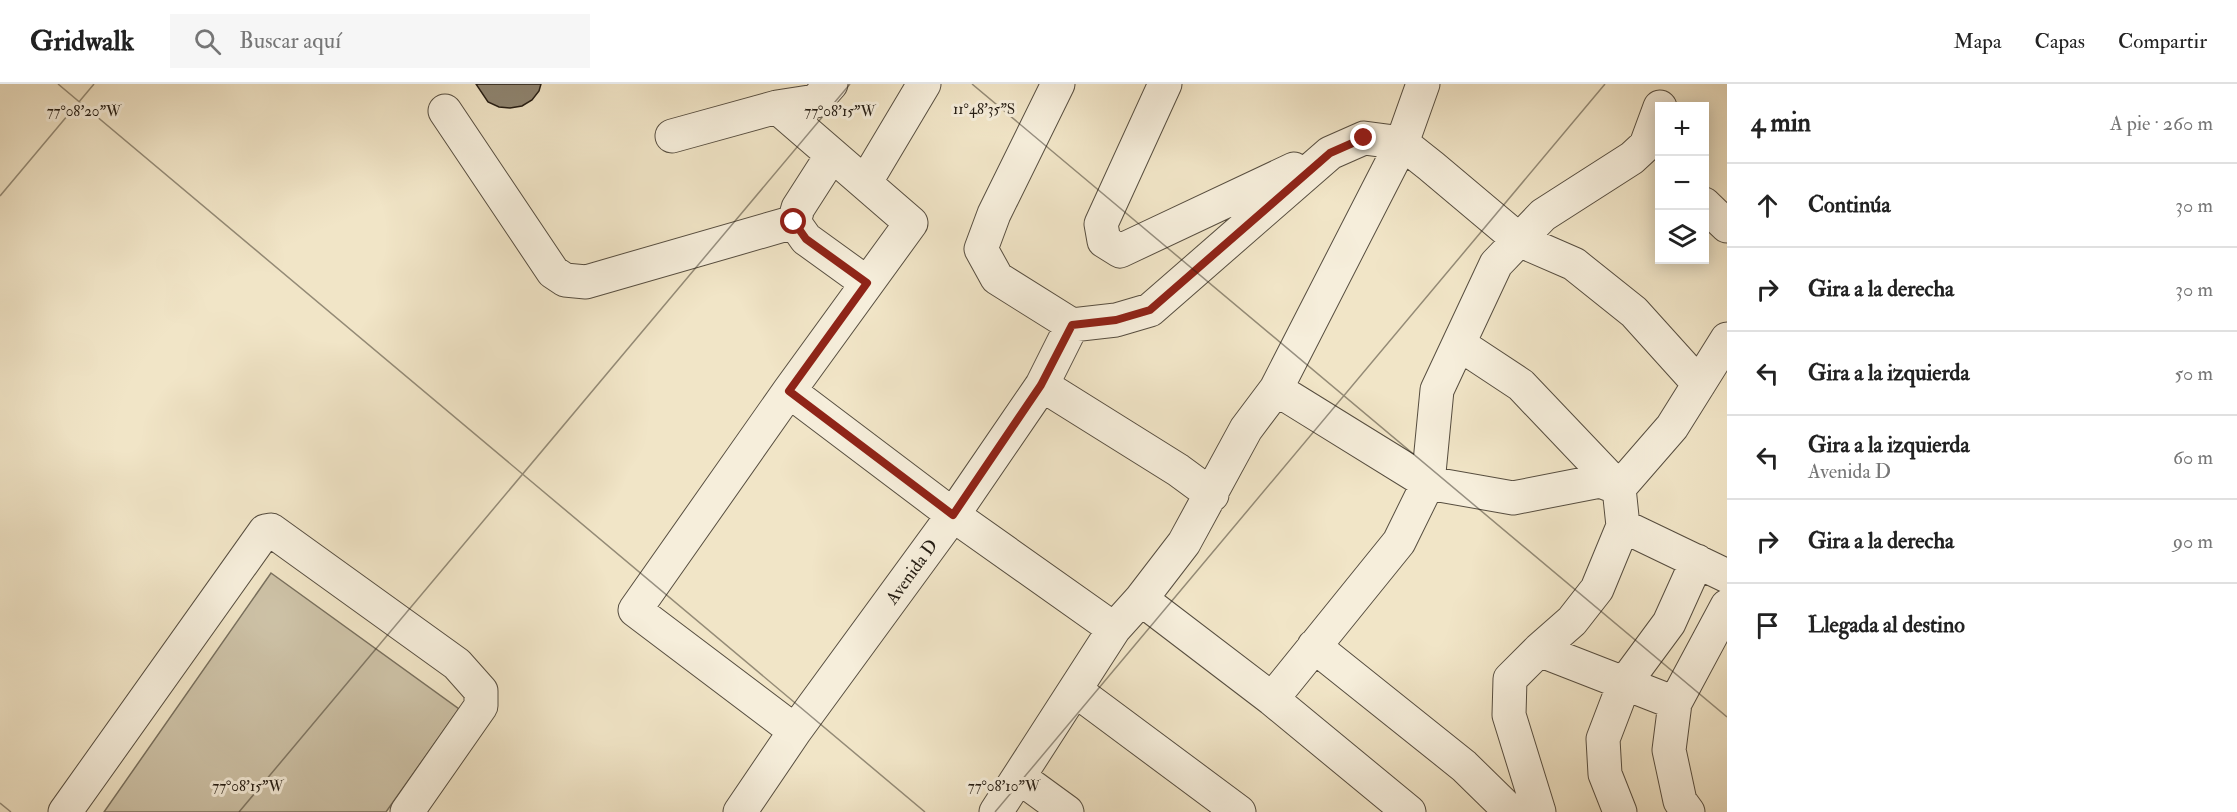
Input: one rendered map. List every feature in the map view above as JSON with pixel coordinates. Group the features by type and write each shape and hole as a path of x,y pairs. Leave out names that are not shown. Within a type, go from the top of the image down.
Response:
{"street":[{"path":"672,136 777,107 816,100 831,84"},
{"path":"865,183 924,84"},
{"path":"1058,84 994,214 981,249 997,279 1072,325 1116,320 1150,310 1330,153"},
{"path":"1165,84 1101,224 1104,241 1120,251 1364,138 1402,143 1519,240 1574,264 1634,312 1717,362 1672,427 1619,488"},
{"path":"996,812 1114,629 1141,599 1184,543 1246,429 1276,389 1402,143 1423,84"},
{"path":"1662,102 1668,84"},
{"path":"777,107 911,223 635,610 795,731"},
{"path":"445,111 553,272 565,280 586,282 794,222"},
{"path":"1272,699 1399,542 1428,483 1437,390 1497,264 1543,215 1632,158 1653,152"},
{"path":"794,222 798,208 832,154"},
{"path":"1709,209 1727,226"},
{"path":"794,222 806,239 867,283"},
{"name":"Avenida D","path":"740,812 795,731 953,515 1041,385 1072,325"},
{"path":"1459,344 1521,385 1619,488 1623,526 1597,589 1572,621 1510,679 1509,715 1539,812"},
{"path":"1041,385 1178,470 1212,495"},
{"path":"1276,389 1428,483 1512,498 1600,481 1619,488"},
{"path":"789,391 953,515 1114,629"},
{"path":"1623,526 1727,576"},
{"path":"65,812 265,531 271,530 457,664 482,691 481,706 407,812"},
{"path":"1620,812 1605,774 1603,739 1624,684 1669,623 1697,561"},
{"path":"1141,599 1272,699 1409,812"},
{"path":"1688,812 1680,801 1670,750 1675,703 1727,606"},
{"path":"1314,646 1464,766 1512,812"},
{"path":"1539,650 1675,703"},
{"path":"1075,690 1239,812"},
{"path":"1019,777 1067,812"}],"shaded area":[{"path":"271,573 459,709 386,812 104,812"}],"building":[{"path":"476,84 541,84 532,100 522,106 510,108 499,107 488,102"}],"route":[{"path":"794,222 806,239 867,283 789,391 953,515 1041,385 1072,325 1116,320 1150,310 1330,153 1364,138"}]}
